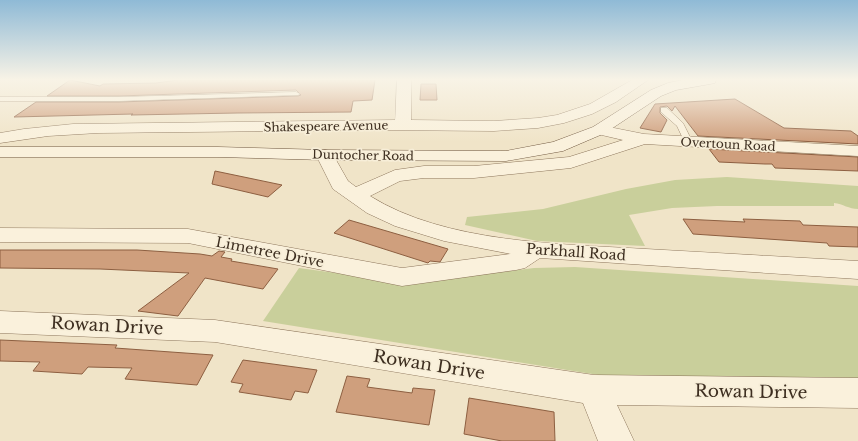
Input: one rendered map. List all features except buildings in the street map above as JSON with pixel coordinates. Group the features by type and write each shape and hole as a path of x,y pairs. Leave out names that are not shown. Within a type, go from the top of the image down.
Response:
{"street":[{"path":"403,125 404,101"},
{"name":"Shakespeare Avenue","path":"0,138 67,129 513,125 551,121 579,114 606,101"},
{"name":"Duntocher Road","path":"0,152 218,152 325,155 506,156 557,147 599,130 644,101"},
{"name":"Overtoun Road","path":"599,130 644,139 858,151"},
{"path":"354,195 395,176 424,172 474,172 571,162 644,139"},
{"name":"Parkhall Road","path":"325,155 340,185 354,195 375,208 403,221 445,234 535,250 858,270"},
{"name":"Limetree Drive","path":"0,235 188,236 402,277 516,262 535,250"},
{"name":"Rowan Drive","path":"0,322 215,331 594,390 858,393"},
{"path":"594,390 616,441"}],"lane":[{"path":"664,110 680,125 688,141"}],"green space":[{"path":"727,177 858,186 858,209 834,203 834,206 717,206 672,208 629,215 645,246 537,241 465,225 467,217 543,209 626,189 675,180"},
{"path":"575,267 858,286 858,380 611,377 263,321 299,268 410,283 534,268"}]}
